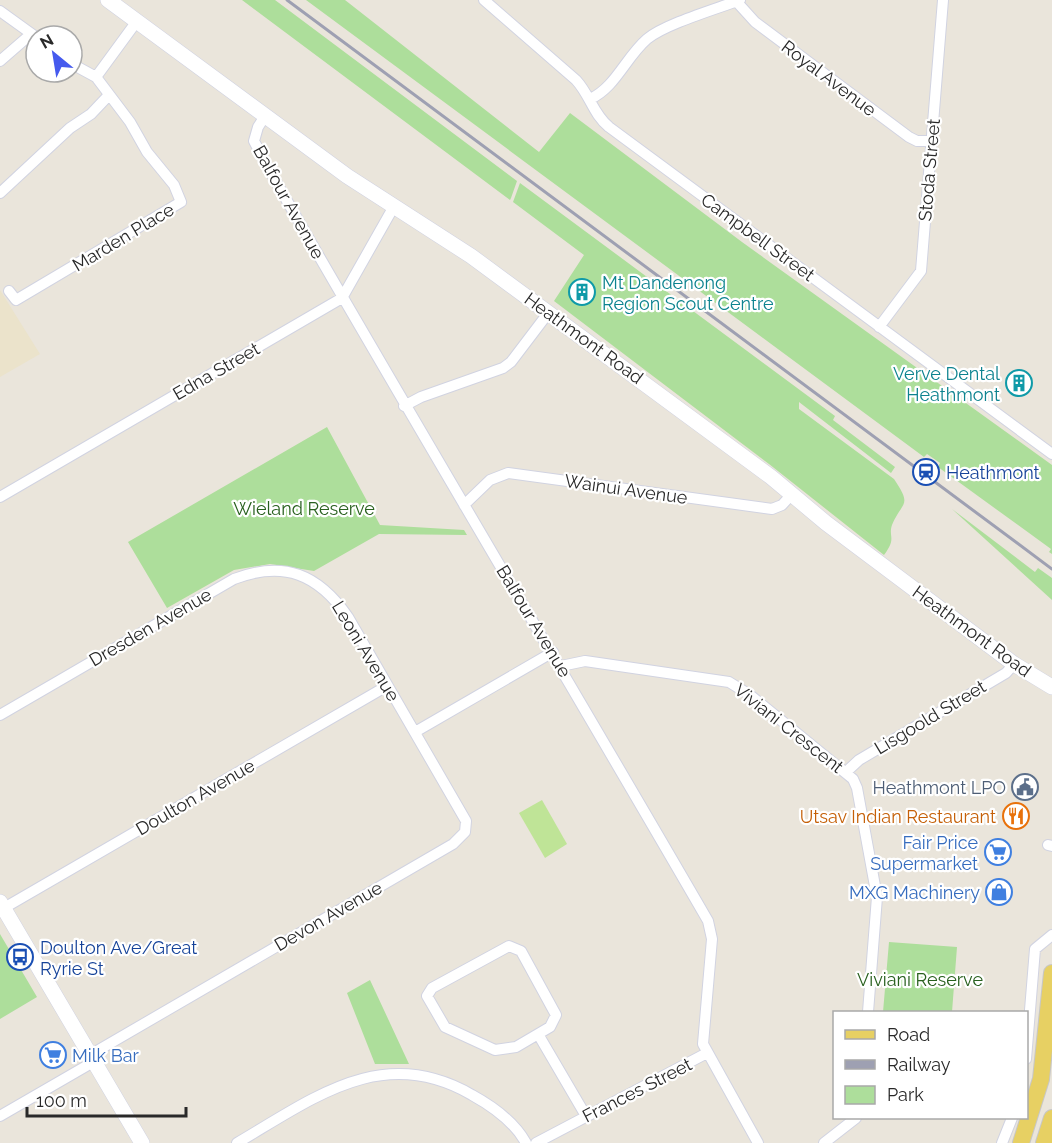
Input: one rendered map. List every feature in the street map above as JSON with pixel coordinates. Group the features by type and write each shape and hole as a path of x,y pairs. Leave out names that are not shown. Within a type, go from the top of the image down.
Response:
{"main road":[{"path":"1021,1143 1041,1079 1052,973"},
{"path":"1044,1143 1052,1118"}],"street":[{"name":"Heathmont Road","path":"108,0 393,208 471,255 792,494 826,523 1014,664 1049,685"},
{"name":"Campbell Street","path":"484,0 576,80 590,99 595,112 609,127 1052,454"},
{"path":"590,99 605,90 636,49 649,37 737,0"},
{"name":"Royal Avenue","path":"737,0 755,22 909,137 917,141 931,141"},
{"name":"Stoda Street","path":"879,327 921,271 943,0"},
{"path":"0,11 24,29"},
{"path":"96,77 137,21"},
{"path":"0,62 24,44"},
{"path":"0,194 70,128 92,114 109,95 96,77 84,70"},
{"name":"Marden Place","path":"9,291 18,305 181,202 174,185 147,152 130,122 109,95"},
{"name":"Balfour Avenue","path":"265,116 258,127 254,141 404,405 554,652 710,926 712,939 703,1041 706,1053 758,1143"},
{"path":"342,298 393,208"},
{"name":"Edna Street","path":"0,497 342,298"},
{"path":"404,405 503,368 511,362 549,312"},
{"name":"Wainui Avenue","path":"464,505 490,480 508,473 772,509 782,505 792,494"},
{"name":"Dresden Avenue","path":"0,715 234,579 261,571 279,570 308,579"},
{"name":"Leoni Avenue","path":"308,579 326,590 338,602 415,732"},
{"path":"415,732 554,652"},
{"name":"Viviani Crescent","path":"561,666 585,661 729,682 846,772 857,788 877,897 868,1011"},
{"name":"Lisgoold Street","path":"846,772 859,760 1006,673 1014,664"},
{"name":"Doulton Avenue","path":"2,905 387,686"},
{"name":"Devon Avenue","path":"92,1058 461,837 466,826 464,816 415,732"},
{"path":"2,905 142,1143"},
{"path":"1028,1035 1035,949 1052,935"},
{"path":"509,946 516,947 523,954 555,1011 553,1024 538,1034 508,1049 495,1050 443,1025 428,999 428,993 497,951 509,946"},
{"path":"538,1034 586,1116"},
{"name":"Frances Street","path":"536,1143 706,1053"},
{"path":"0,1116 92,1058"},
{"path":"237,1143 342,1084 369,1076 396,1073 433,1078 460,1088 496,1111 517,1130 526,1143"},
{"path":"824,1143 855,1119"},
{"path":"1002,1143 1012,1119"}],"shaded area":[{"path":"0,290 40,354 0,377"}],"green space":[{"path":"242,0 275,0 517,181 510,200"},
{"path":"306,0 345,0 539,152 570,113 742,242 1052,465 1052,554 1049,552 1051,549 938,467 940,463 927,454 924,457"},
{"path":"520,183 835,416 833,420 895,467 891,473 799,402 799,409 894,479 900,488 904,503 892,525 891,541 884,555 769,464 554,301 584,255 513,202"},
{"name":"Wieland Reserve","path":"327,427 380,525 464,530 467,535 379,534 314,571 270,564 234,570 167,608 128,542"},
{"path":"952,509 1035,572 1038,568 1052,578 1052,600"},
{"path":"542,800 567,844 545,858 519,813"},
{"path":"0,934 37,997 0,1019"},
{"name":"Viviani Reserve","path":"889,942 957,947 952,1011 883,1011"},
{"path":"370,980 409,1064 375,1064 347,993"}],"railway":[{"path":"287,0 1052,569"}],"place":[{"name":"Mt Dandenong Region Scout Centre","path":"582,292"},
{"name":"Verve Dental Heathmont","path":"1019,383"},
{"name":"Heathmont","path":"926,472"},
{"name":"Heathmont LPO","path":"1025,787"},
{"name":"Utsav Indian Restaurant","path":"1016,816"},
{"name":"Fair Price Supermarket","path":"998,852"},
{"name":"MXG Machinery","path":"999,892"},
{"name":"Doulton Ave/Great Ryrie St","path":"20,957"},
{"name":"Milk Bar","path":"53,1055"}]}
